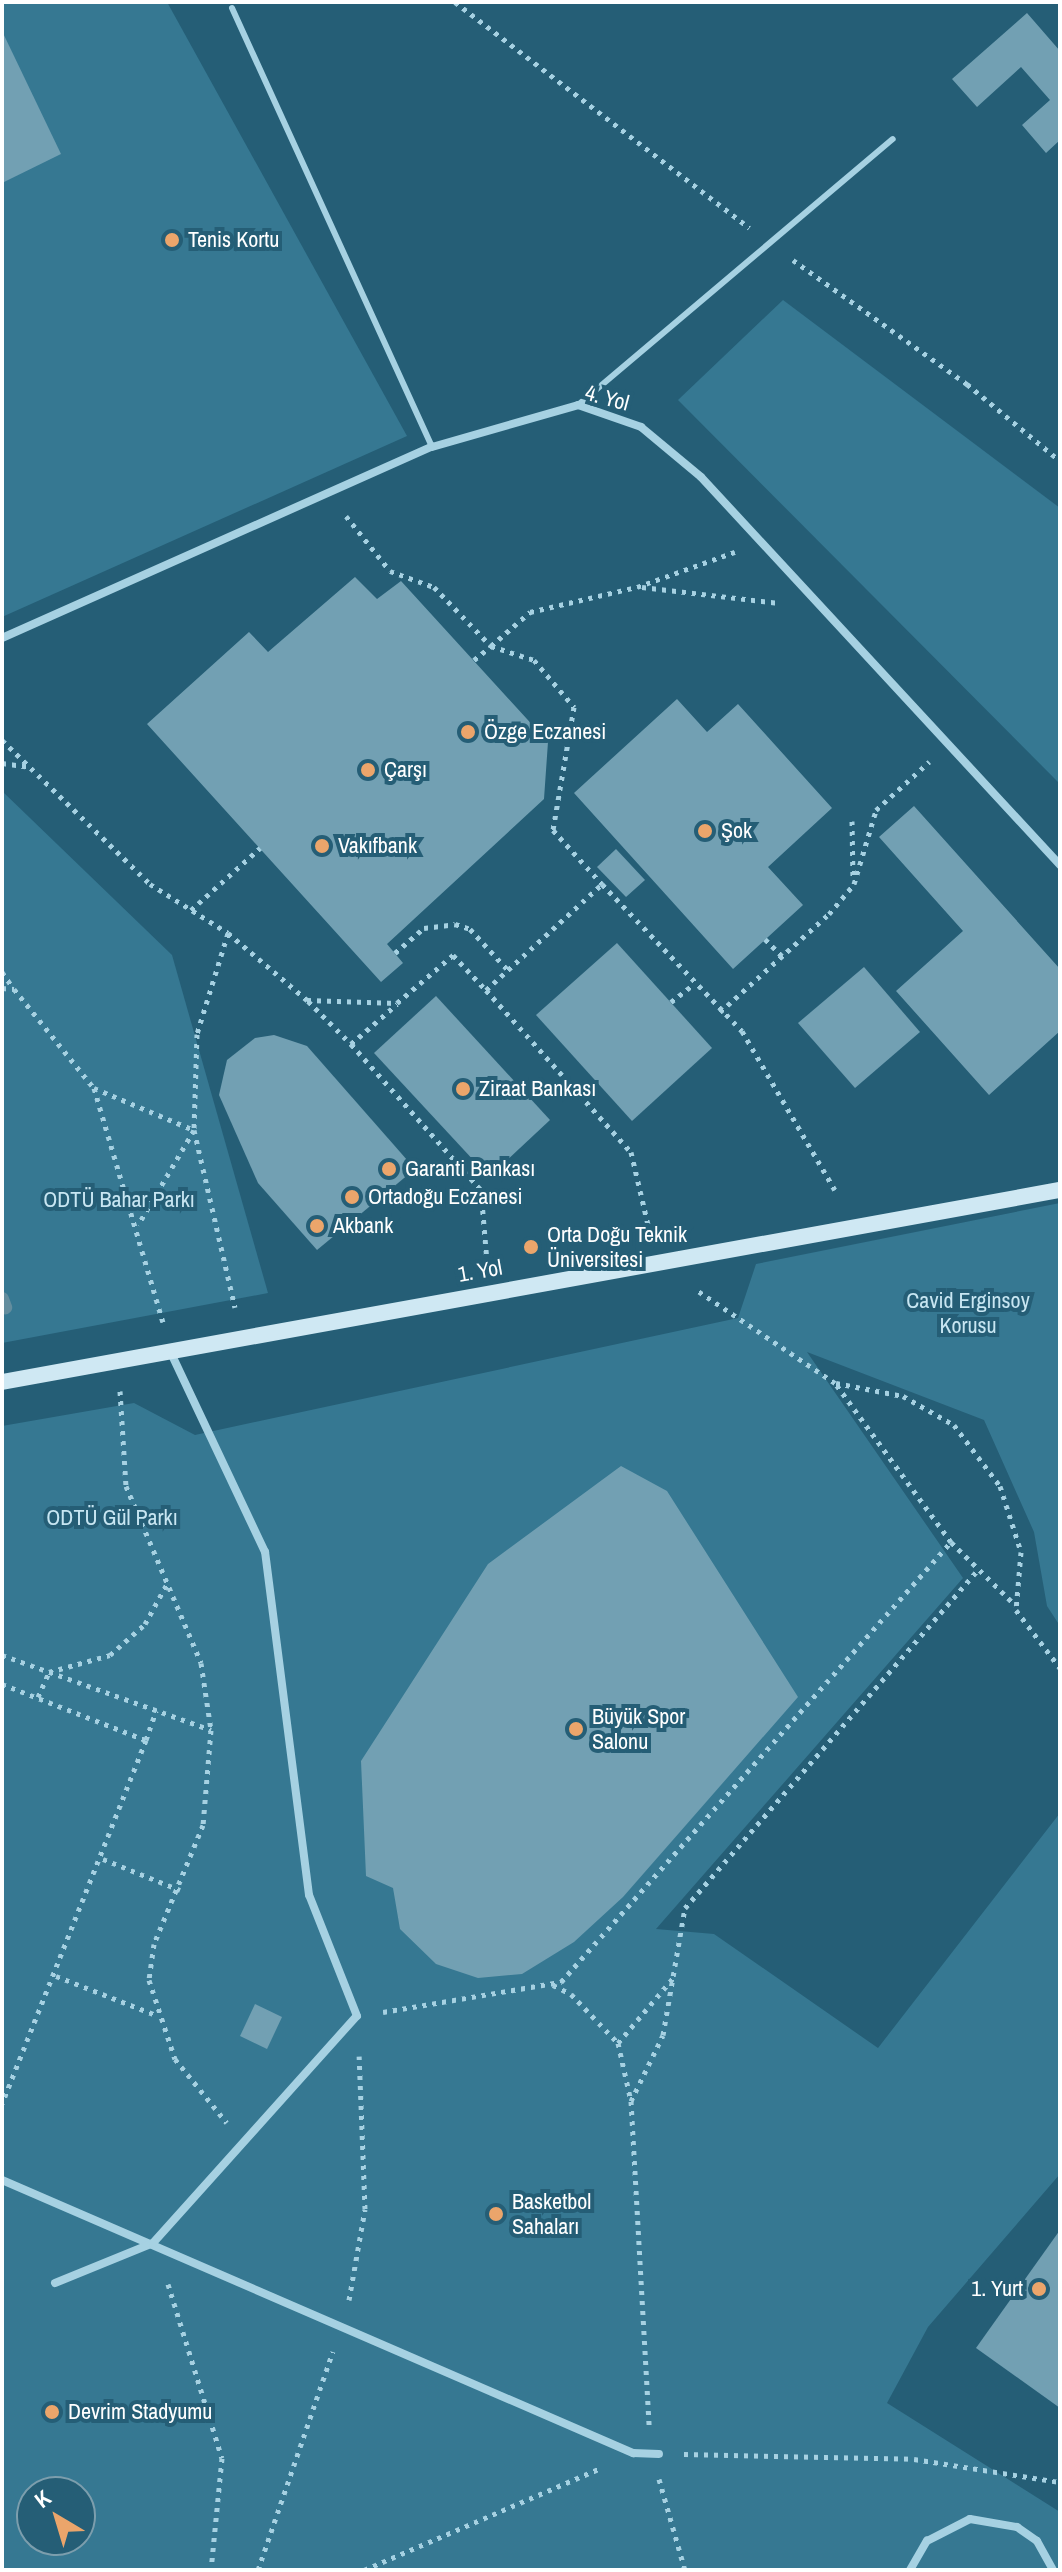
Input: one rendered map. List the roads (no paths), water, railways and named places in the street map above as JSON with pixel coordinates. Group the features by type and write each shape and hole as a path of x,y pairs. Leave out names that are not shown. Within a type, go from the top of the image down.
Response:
{"street":[{"name":"4. Yol","path":"2,638 432,447 578,405 641,427 701,477 946,747 1060,865"},
{"name":"1. Yol","path":"2,1382 242,1336 1060,1190"},
{"path":"55,2283 153,2243 357,2016 309,1895 265,1552 170,1350"},
{"path":"2,2180 633,2453 655,2454"},
{"path":"910,2570 927,2541 970,2519 1017,2527 1037,2541 1053,2570"}],"lane":[{"path":"232,8 432,447"},
{"path":"578,405 893,139"}],"waterway":[{"path":"2,1299 5,1307"}],"place":[{"name":"Tenis Kortu","path":"172,240"},
{"name":"Özge Eczanesi","path":"468,732"},
{"name":"Çarşı","path":"368,770"},
{"name":"Şok","path":"705,831"},
{"name":"Vakıfbank","path":"322,846"},
{"name":"Ziraat Bankası","path":"463,1089"},
{"name":"Garanti Bankası","path":"389,1169"},
{"name":"Ortadoğu Eczanesi","path":"352,1197"},
{"name":"Akbank","path":"317,1226"},
{"name":"Orta Doğu Teknik Üniversitesi","path":"531,1247"},
{"name":"Büyük Spor Salonu","path":"576,1729"},
{"name":"Basketbol Sahaları","path":"496,2214"},
{"name":"1. Yurt","path":"1039,2289"},
{"name":"Devrim Stadyumu","path":"52,2412"}],"park label":[{"name":"ODTÜ Bahar Parkı","path":"119,1200"},
{"name":"Cavid Erginsoy Korusu","path":"968,1312"},
{"name":"ODTÜ Gül Parkı","path":"112,1518"}]}
